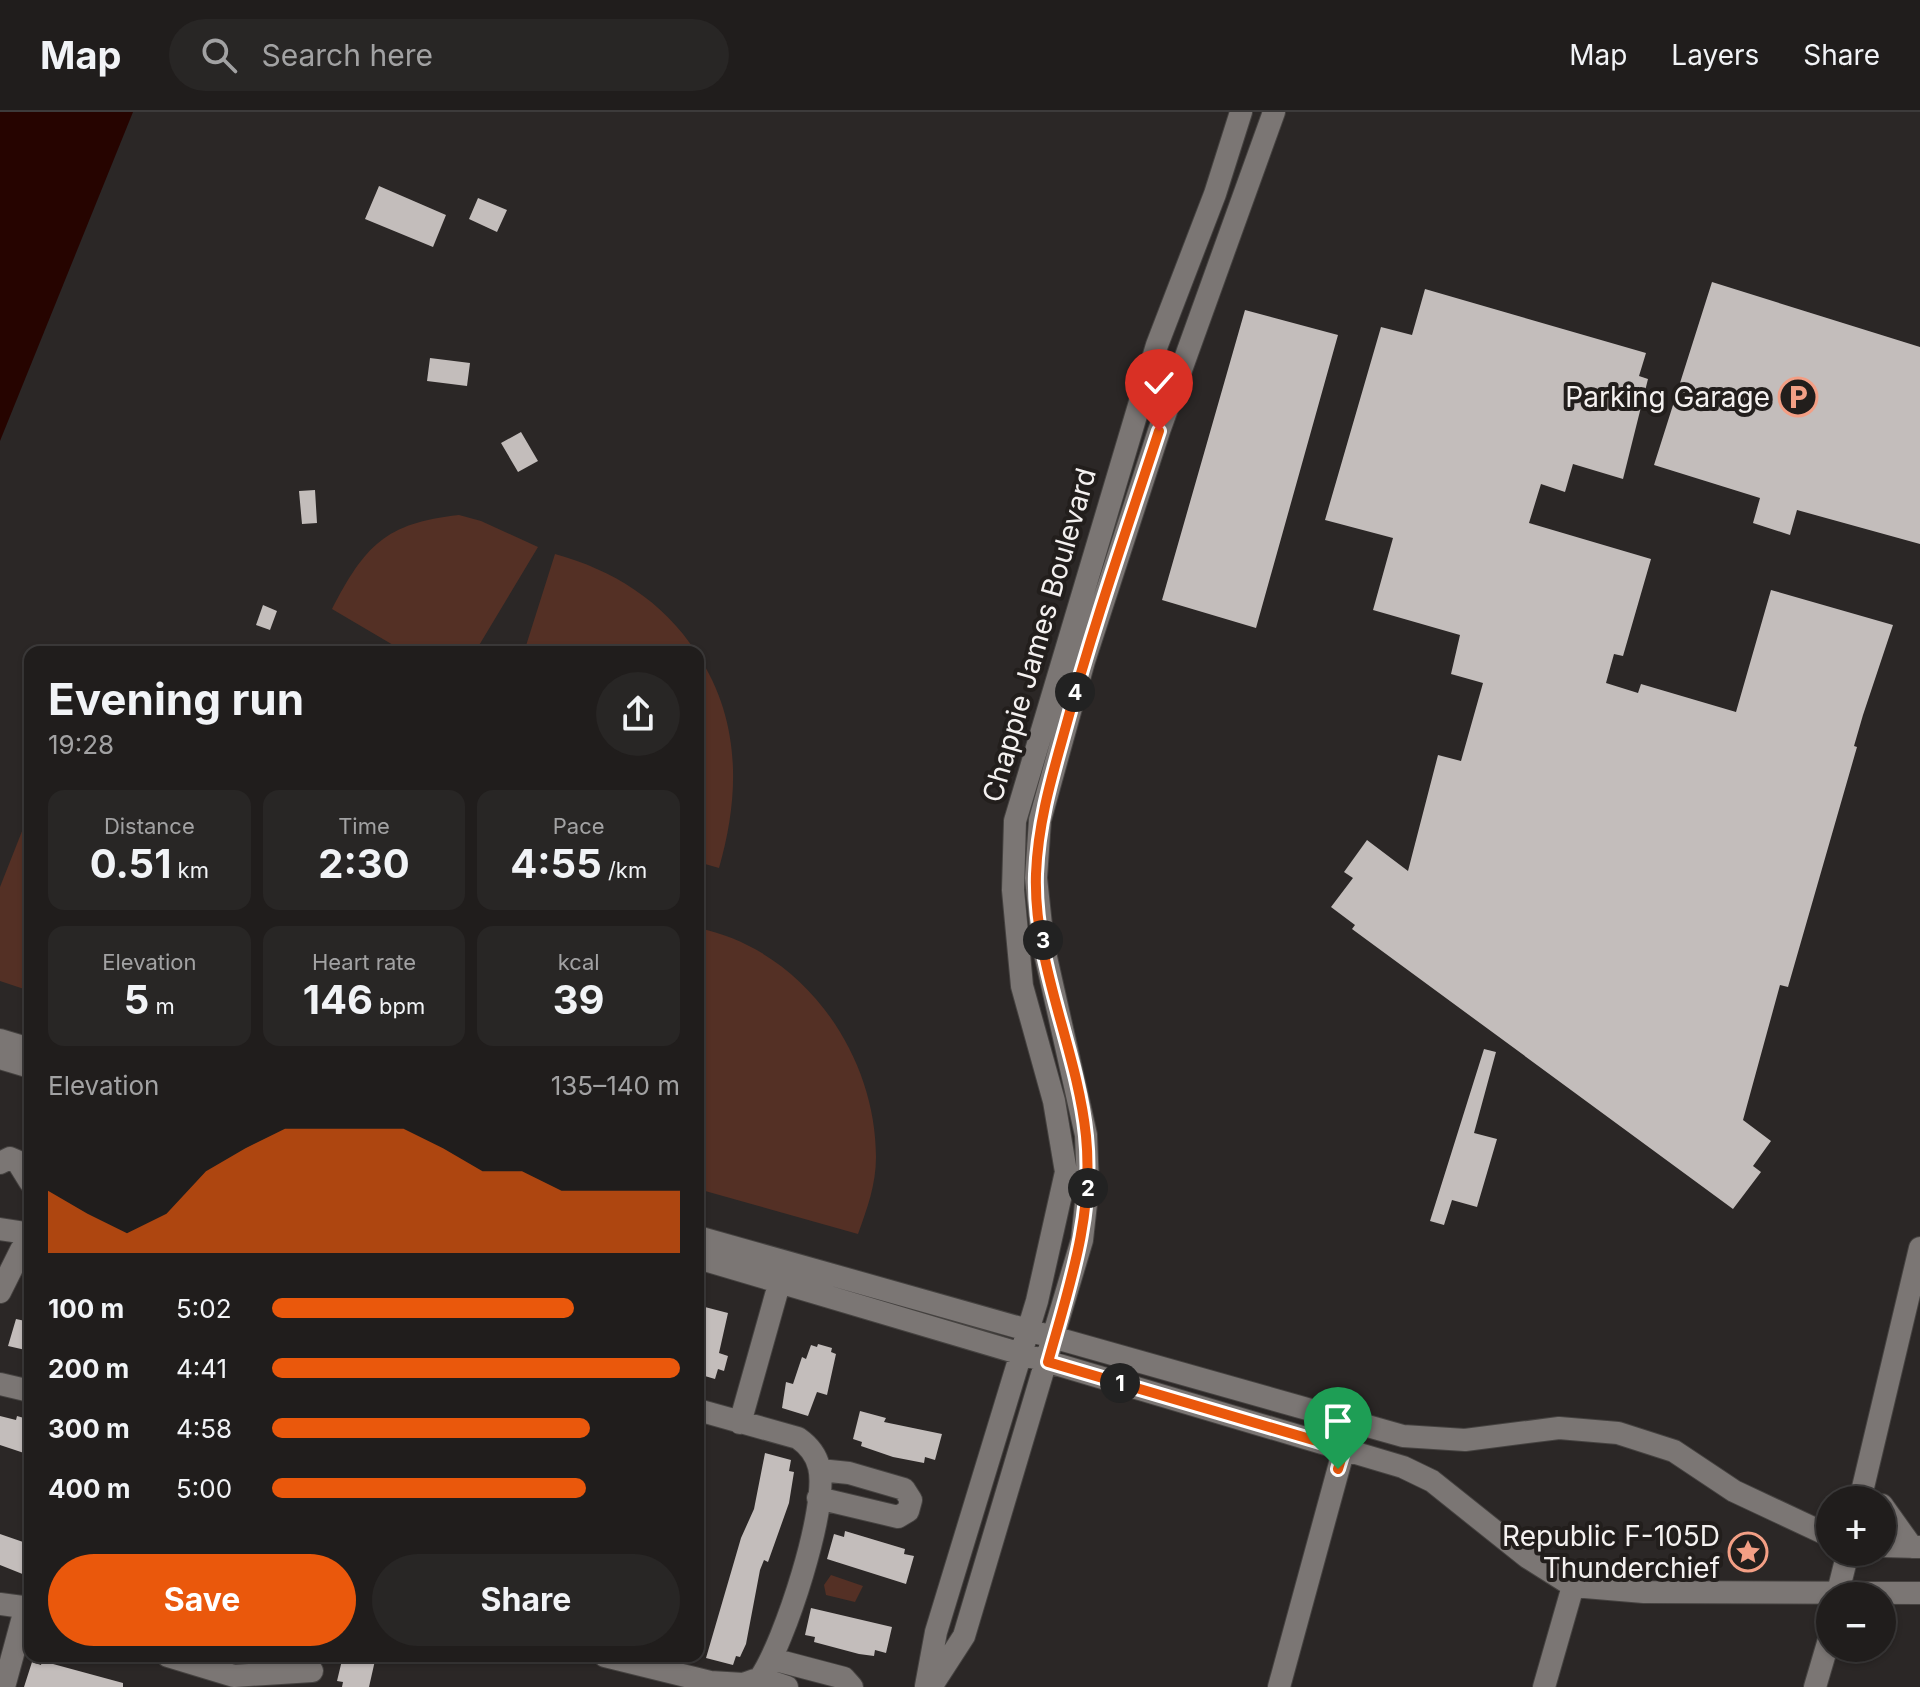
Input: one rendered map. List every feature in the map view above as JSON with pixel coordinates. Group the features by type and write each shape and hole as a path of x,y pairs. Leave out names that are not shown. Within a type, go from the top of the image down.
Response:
{"street":[{"name":"Chappie James Boulevard","path":"928,1687 936,1632 1028,1329 1057,1224 1066,1172 1054,1101 1022,986 1013,890 1015,821 1157,345 1215,194 1241,112"},
{"name":"Chappie James Boulevard","path":"928,1687 964,1636 1082,1240 1088,1185 1086,1135 1043,944 1036,878 1040,820 1084,661 1159,431 1274,112"},
{"path":"0,1040 24,1047"},
{"path":"0,1058 24,1065"},
{"path":"0,1163 10,1158 17,1161 24,1172"},
{"path":"0,1229 24,1232"},
{"path":"704,1239 783,1272 1020,1353 1403,1467 1432,1481 1527,1557 1573,1586 1644,1592 1816,1593"},
{"path":"0,1292 24,1244"},
{"path":"1863,1486 1920,1248"},
{"path":"704,1259 783,1272 1028,1329 1403,1436 1465,1440 1559,1428 1618,1433 1674,1451 1734,1491 1816,1529"},
{"path":"740,1423 783,1272"},
{"path":"0,1384 24,1390"},
{"path":"704,1412 798,1438 813,1453 820,1470 818,1498 806,1558 772,1659 760,1678"},
{"path":"1279,1687 1351,1422"},
{"path":"818,1498 898,1517 908,1511 911,1500 904,1489 849,1473 820,1470"},
{"path":"1865,1477 1870,1486"},
{"path":"1896,1522 1916,1547"},
{"path":"1896,1546 1916,1547"},
{"path":"1544,1687 1573,1586"},
{"path":"1896,1593 1920,1593"},
{"path":"0,1604 24,1607"},
{"path":"4,1687 24,1620"},
{"path":"772,1659 844,1678 852,1687"},
{"path":"188,1662 234,1676 312,1671"},
{"path":"629,1662 710,1682 743,1684 760,1678 787,1687"},
{"path":"1815,1687 1822,1662"}],"shaded area":[{"path":"0,112 133,112 0,441"},
{"path":"459,515 481,521 538,547 479,646 395,646 332,609 355,569 380,541 413,524"},
{"path":"555,554 597,569 635,590 668,617 692,646 526,646"},
{"path":"704,666 722,706 732,759 731,813 719,868 704,864"},
{"path":"24,826 24,989 0,981 0,887"},
{"path":"704,930 736,940 770,958 800,982 826,1011 847,1044 863,1080 873,1118 876,1157 873,1187 858,1234 704,1191"},
{"path":"831,1575 863,1586 855,1602 826,1595 824,1585"}],"building":[{"path":"379,186 446,215 433,247 365,219"},
{"path":"478,198 507,210 497,232 469,219"},
{"name":"Parking Garage","path":"1712,282 1920,347 1920,544 1797,510 1790,535 1753,523 1760,498 1654,465"},
{"path":"1425,289 1646,353 1639,376 1648,379 1623,479 1573,464 1565,492 1541,484 1529,523 1651,559 1623,656 1614,654 1606,683 1638,693 1641,684 1736,712 1771,590 1893,625 1854,746 1857,747 1788,987 1780,985 1743,1120 1771,1141 1753,1166 1761,1172 1733,1209 1352,929 1355,925 1331,907 1353,878 1344,872 1367,840 1408,871 1438,755 1461,761 1483,683 1451,674 1460,635 1373,610 1393,538 1325,520 1381,327 1412,335"},
{"path":"1245,310 1338,335 1256,628 1162,600"},
{"path":"430,358 470,363 467,386 427,381"},
{"path":"521,432 538,461 518,472 501,443"},
{"path":"315,490 317,523 302,524 299,491"},
{"path":"263,605 277,611 270,630 256,625"},
{"path":"1484,1049 1496,1052 1474,1133 1497,1139 1477,1207 1452,1200 1444,1225 1430,1221"},
{"path":"704,1307 728,1313 719,1353 728,1356 724,1371 718,1369 715,1379 704,1376"},
{"path":"16,1319 24,1321 24,1350 8,1346"},
{"path":"818,1344 832,1348 831,1352 836,1354 827,1395 817,1392 808,1416 782,1408 786,1382 793,1384 802,1357 806,1359 811,1345 817,1347"},
{"path":"860,1411 886,1418 884,1422 942,1434 935,1460 925,1457 924,1463 861,1446 862,1442 853,1439"},
{"path":"0,1416 16,1420 17,1416 24,1418 24,1453 0,1445"},
{"path":"765,1453 791,1460 789,1471 794,1472 789,1503 768,1562 764,1560 760,1570 746,1644 733,1665 706,1658 741,1538 754,1509"},
{"path":"845,1531 905,1549 904,1554 914,1556 906,1584 827,1559 834,1534 844,1537"},
{"path":"0,1534 24,1542 24,1575 0,1565"},
{"path":"811,1608 892,1627 886,1653 875,1650 874,1656 859,1654 814,1642 815,1637 805,1635"},
{"path":"32,1662 41,1665 46,1662 123,1683 123,1687 24,1687"},
{"path":"342,1662 375,1662 369,1687 342,1687 343,1682 337,1681"}],"place":[{"name":"Parking Garage","path":"1798,397"},
{"name":"Republic F-105D Thunderchief","path":"1748,1552"}],"route":[{"path":"1159,431 1084,661 1040,820 1036,878 1043,944 1086,1135 1088,1185 1082,1240 1048,1362 1344,1449 1338,1469"}]}
